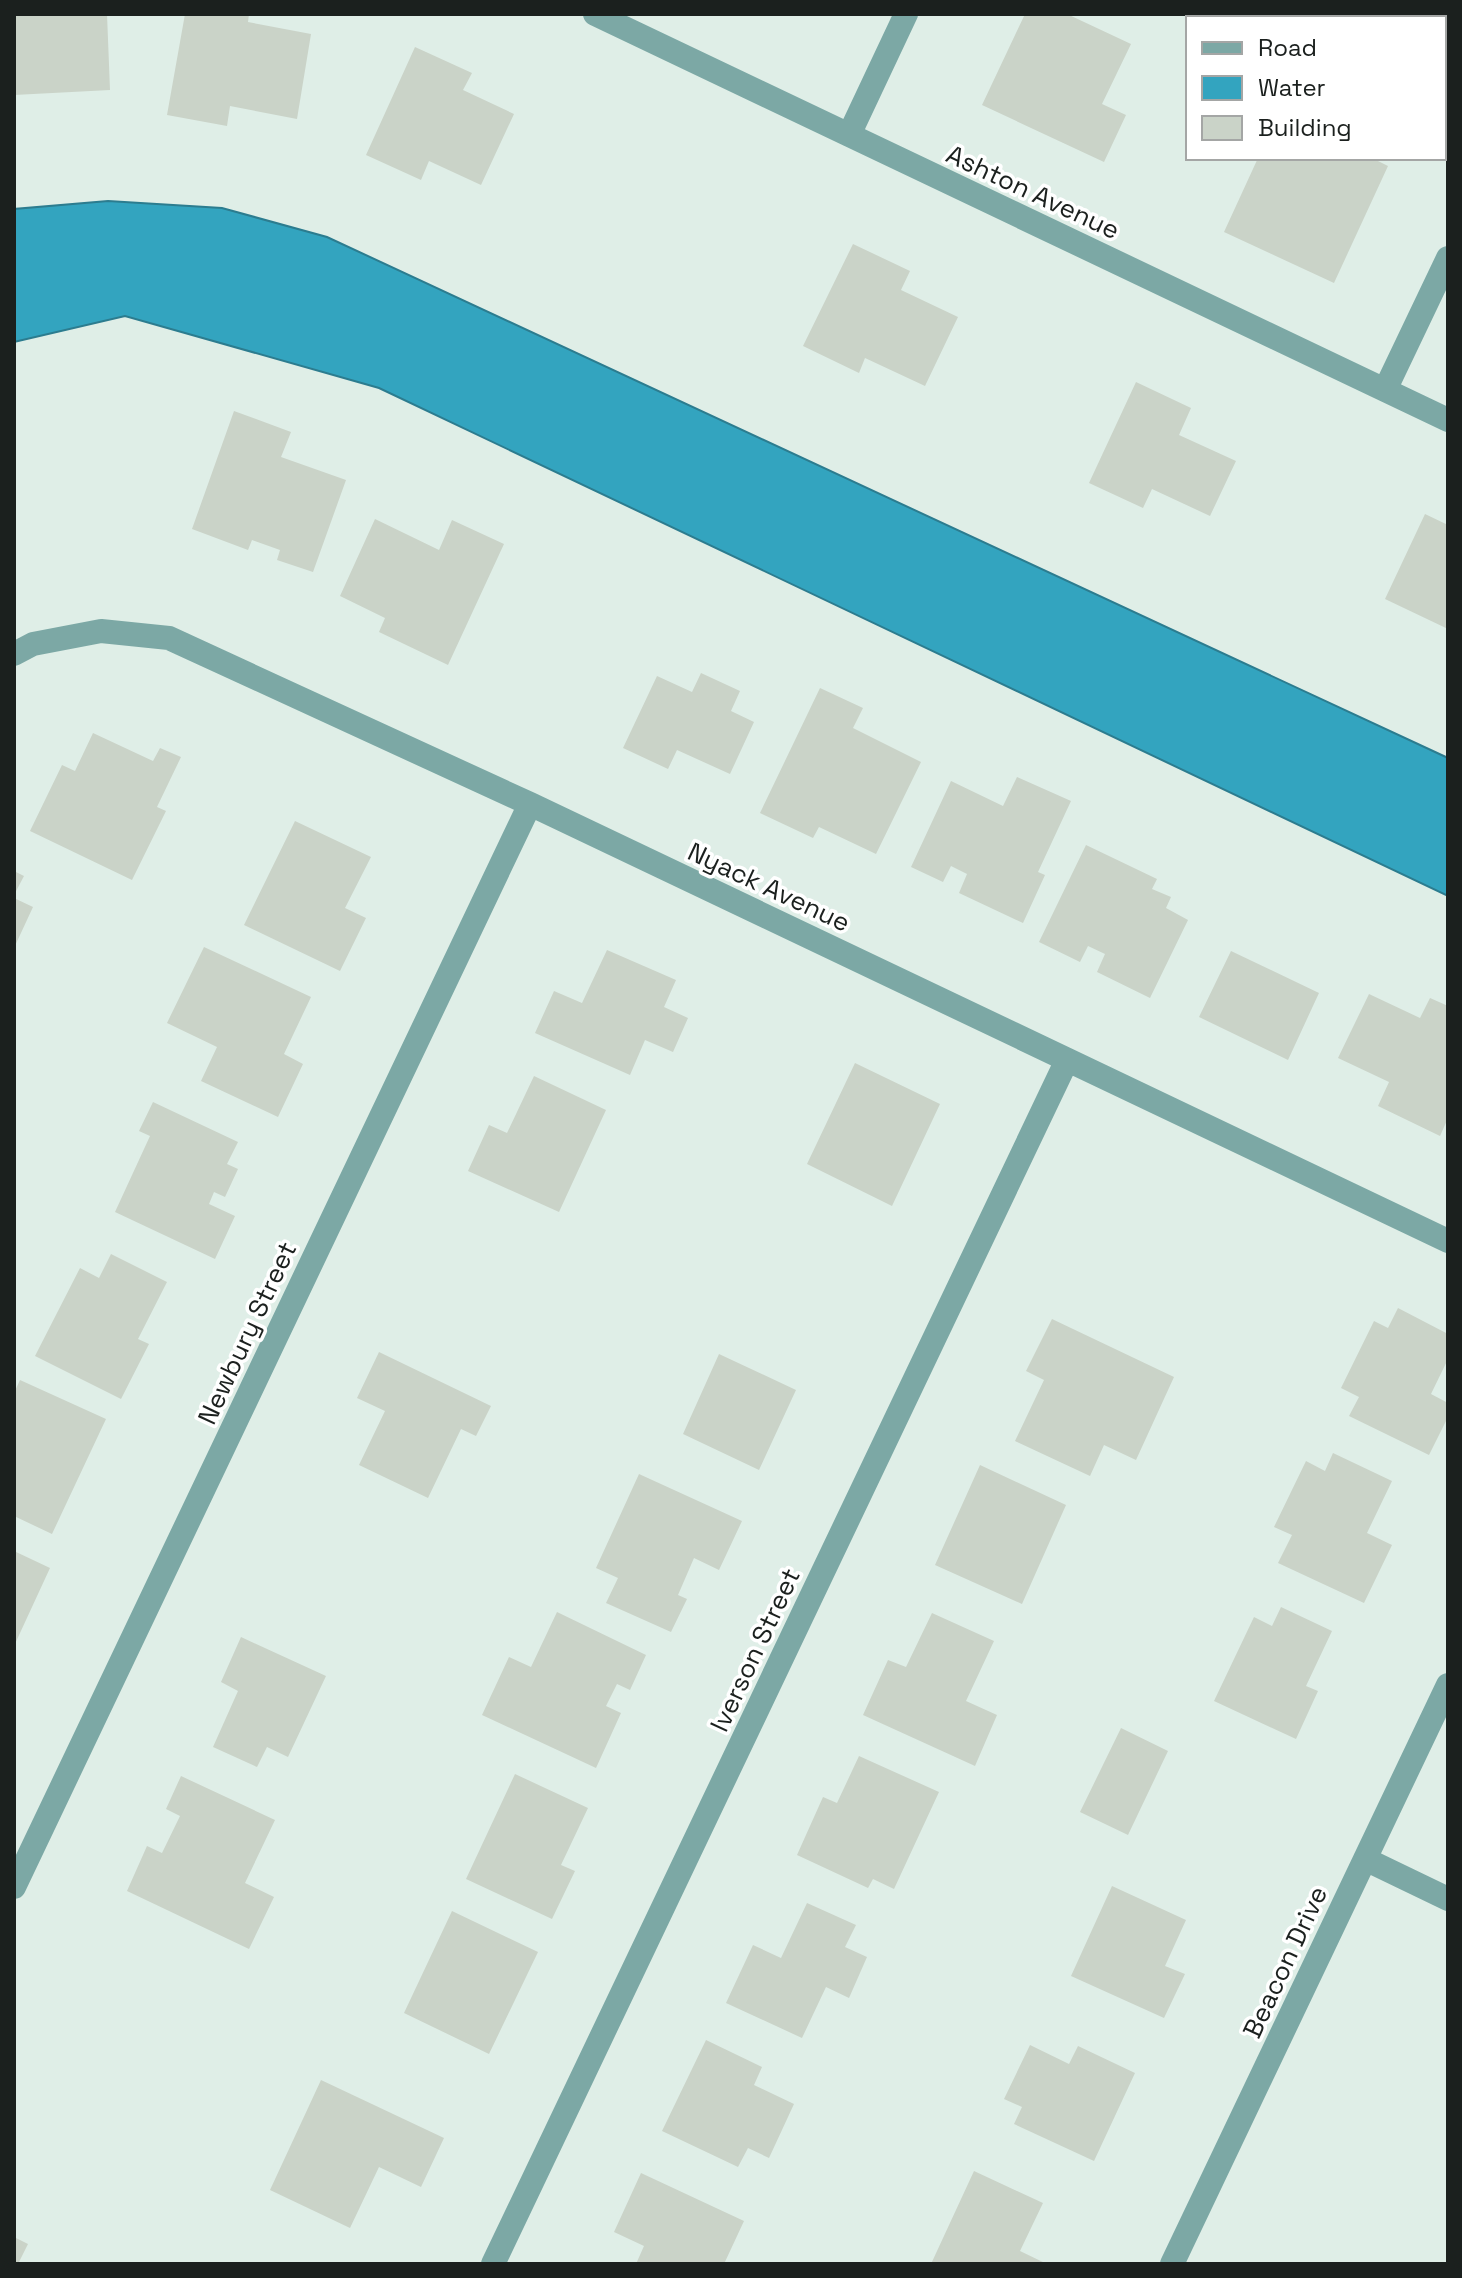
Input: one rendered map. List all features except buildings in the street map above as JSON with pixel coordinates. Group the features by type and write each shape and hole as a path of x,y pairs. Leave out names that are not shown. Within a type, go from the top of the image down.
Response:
{"street":[{"name":"Ashton Avenue","path":"595,14 1448,420"},
{"path":"849,135 906,14"},
{"path":"1385,390 1448,258"},
{"name":"Nyack Avenue","path":"14,654 33,644 101,631 169,638 530,804 1448,1241"},
{"name":"Newbury Street","path":"14,1887 530,804"},
{"name":"Iverson Street","path":"493,2264 1067,1060"},
{"name":"Beacon Drive","path":"1172,2264 1448,1685"},
{"path":"1365,1859 1448,1899"}],"water":[{"path":"108,201 222,208 327,237 1448,758 1448,896 379,388 125,316 14,342 14,209"}]}
